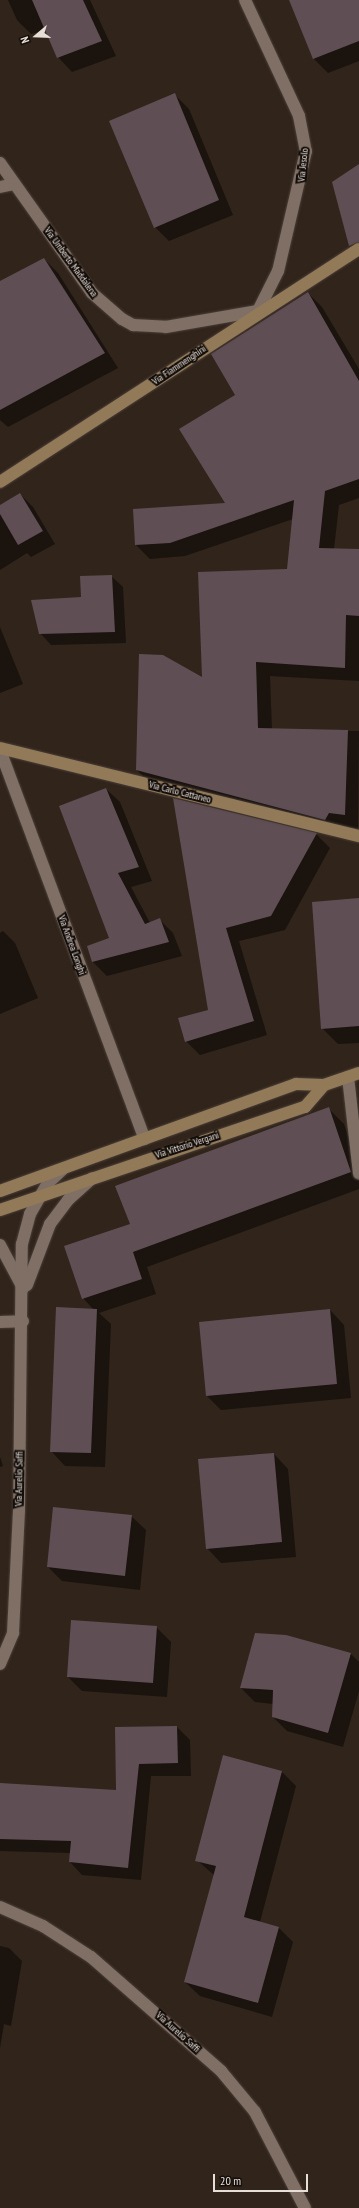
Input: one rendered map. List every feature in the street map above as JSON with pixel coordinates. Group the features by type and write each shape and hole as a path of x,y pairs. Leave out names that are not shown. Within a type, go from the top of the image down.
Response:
{"street":[{"name":"Via Jesolo","path":"246,0 304,134 306,151 301,184 278,271 258,311"},
{"name":"Via Umberto Maddalena","path":"0,163 92,293 107,309 133,325 166,327 258,311"},
{"path":"0,187 14,184"},
{"name":"Via Fiammenghini","path":"0,482 258,311 359,249"},
{"name":"Via Carlo Cattaneo","path":"0,749 359,836"},
{"name":"Via Andrea Longhi","path":"0,749 145,1139"},
{"path":"354,1075 359,1173"},
{"name":"Via Vittorio Vergani","path":"0,1191 296,1084 324,1085 354,1075"},
{"name":"Via Vittorio Vergani","path":"0,1210 96,1175 305,1107 324,1085"},
{"name":"Via Vittorio Vergani","path":"41,1194 63,1169"},
{"name":"Via Aurelio Saffi","path":"24,1292 50,1224 69,1199 96,1175"},
{"name":"Via Aurelio Saffi","path":"0,1664 12,1633 24,1292 22,1244 30,1214 41,1194"},
{"name":"Via Aurelio Saffi","path":"0,1245 24,1292"},
{"path":"0,1322 23,1321"},
{"name":"Via Aurelio Saffi","path":"0,1906 43,1926 91,1957 221,2071 255,2112 305,2208"}],"building":[{"path":"32,0 83,0 102,41 57,58"},
{"path":"289,0 359,0 359,41 313,59"},
{"path":"175,93 219,200 154,228 109,121"},
{"path":"359,164 359,242 349,246 332,182"},
{"path":"44,258 105,353 0,410 0,281"},
{"path":"308,292 359,381 359,479 325,491 319,548 359,549 359,616 346,615 345,668 256,662 258,728 348,730 345,815 329,813 325,820 136,770 139,654 163,655 202,677 198,572 287,569 294,500 170,543 135,545 133,509 225,503 179,429 235,395 211,354"},
{"path":"20,493 43,531 18,545 0,514 0,505"},
{"path":"112,575 115,632 39,634 31,600 81,597 80,576"},
{"path":"106,788 139,867 118,873 145,924 160,918 169,942 92,962 87,946 109,938 59,806"},
{"path":"173,798 317,833 271,916 226,928 254,1021 185,1042 178,1018 208,1010"},
{"path":"359,898 359,1026 321,1029 312,902"},
{"path":"329,1107 351,1172 133,1252 142,1279 82,1299 64,1246 130,1224 115,1186"},
{"path":"56,1307 97,1309 91,1453 50,1452"},
{"path":"330,1309 337,1384 206,1396 199,1322"},
{"path":"274,1453 282,1542 206,1549 198,1459"},
{"path":"53,1507 132,1515 125,1576 47,1567"},
{"path":"71,1620 157,1626 153,1683 67,1677"},
{"path":"255,1633 286,1635 351,1653 328,1733 272,1717 273,1690 240,1688"},
{"path":"177,1726 178,1763 139,1764 128,1868 69,1862 71,1841 0,1839 0,1783 116,1790 115,1727"},
{"path":"223,1755 282,1771 244,1917 279,1927 258,2003 184,1982 216,1866 195,1861"}]}
